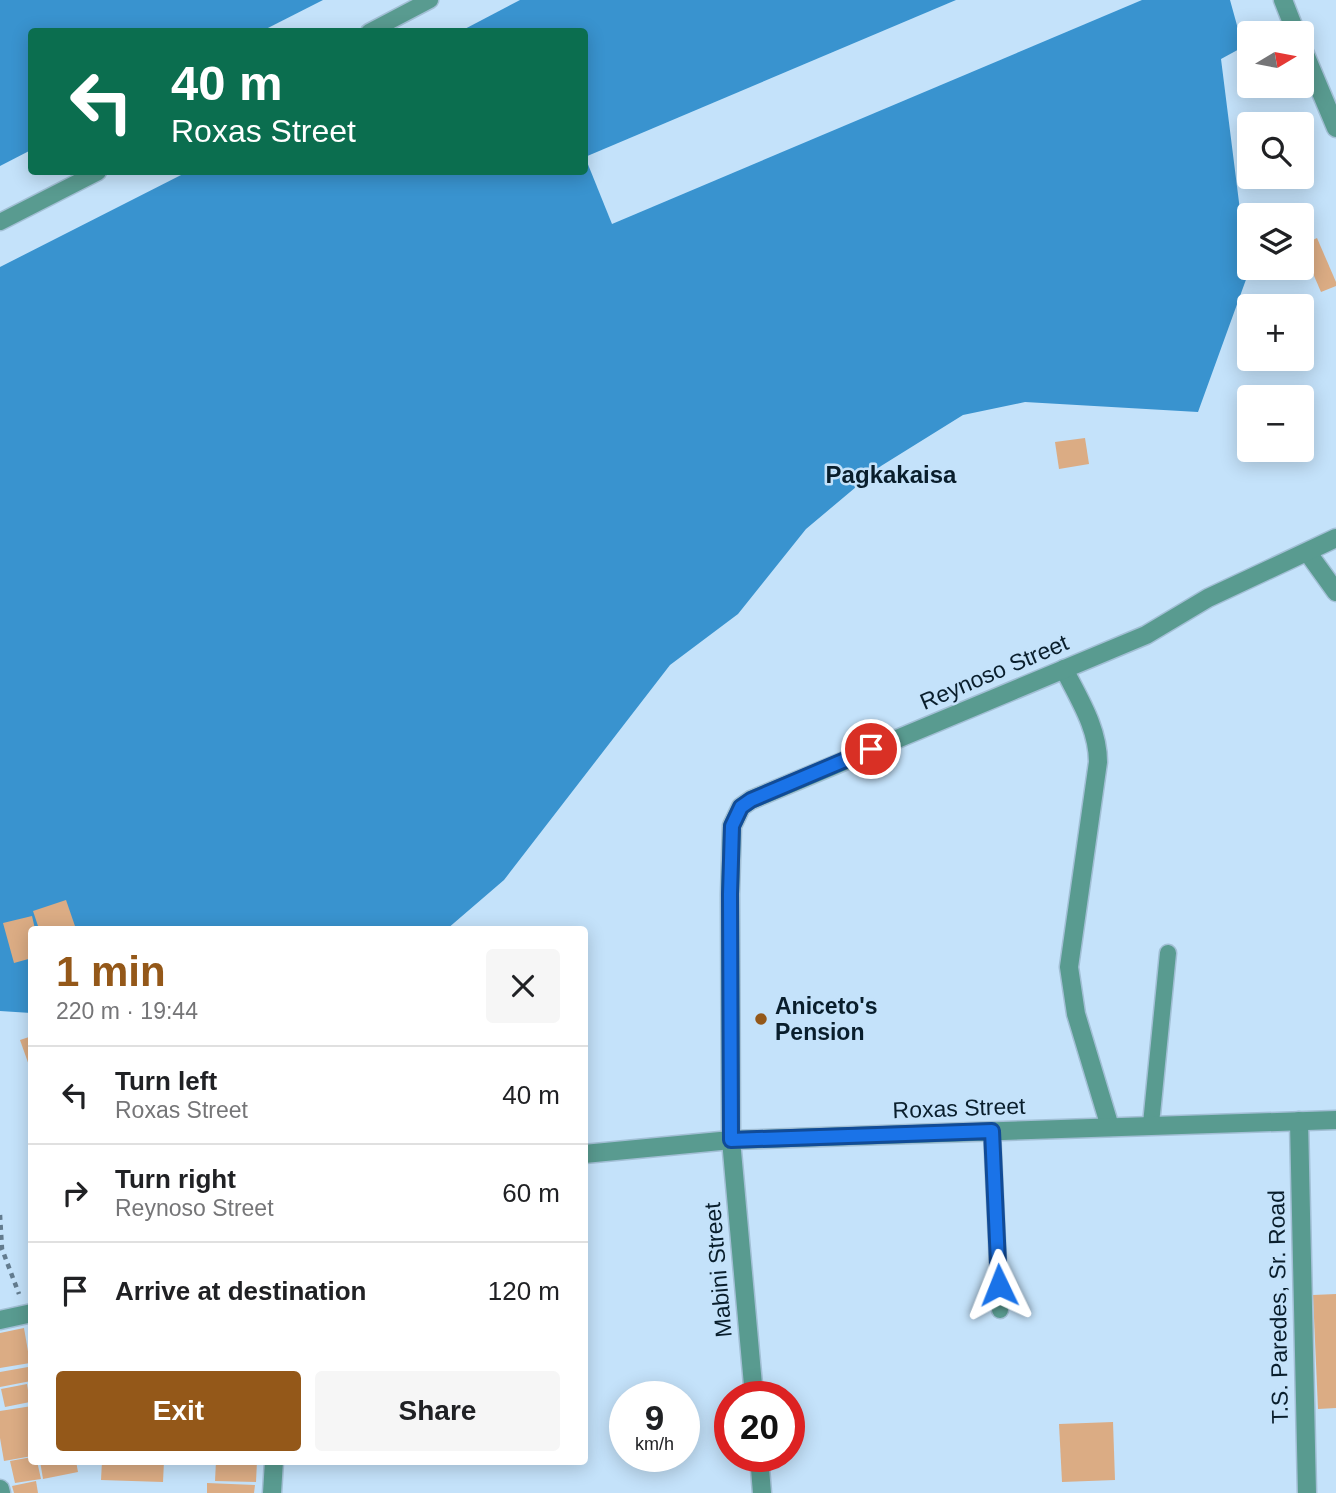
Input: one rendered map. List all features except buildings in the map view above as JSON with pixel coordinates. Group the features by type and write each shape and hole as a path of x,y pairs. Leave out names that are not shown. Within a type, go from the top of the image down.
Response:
{"street":[{"path":"1283,0 1291,21"},
{"path":"1314,68 1330,97 1336,128"},
{"name":"Reynoso Street","path":"731,1140 732,826 741,807 751,800 1146,635 1208,598 1336,538"},
{"path":"1308,553 1336,592"},
{"path":"1064,668 1093,727 1098,745 1098,762 1069,967 1076,1014 1110,1127"},
{"name":"Roxas Street","path":"588,1154 731,1140 1151,1124 1336,1120"},
{"name":"T.S. Paredes, Sr. Road","path":"1299,1121 1307,1493"},
{"name":"Mabini Street","path":"731,1140 753,1381"},
{"path":"0,1320 28,1314"},
{"path":"272,1493 274,1465"},
{"path":"760,1472 762,1493"}],"lane":[{"path":"377,28 430,0"},
{"path":"0,222 92,175"},
{"path":"1151,1124 1168,953"},
{"path":"992,1131 1000,1310"}],"path":[{"path":"0,1214 2,1249 28,1312"}],"water":[{"path":"0,0 1230,0 1237,25 1237,50 1221,59 1239,203 1237,280 1246,280 1241,294 1237,294 1237,304 1198,412 1025,402 963,415 881,466 806,529 738,614 670,665 504,880 450,926 28,926 28,1013 0,1011"}],"pier":[{"path":"323,0 520,0 467,28 268,28"},
{"path":"956,0 1142,0 612,224 588,164 588,156"},
{"path":"28,152 28,175 181,175 0,267 0,166"}],"place":[{"name":"Aniceto's Pension","path":"761,1019"}],"district":[{"name":"Pagkakaisa","path":"891,474"}],"route":[{"path":"871,749 751,800 741,807 732,826 731,1140 992,1131 999,1285"}]}
